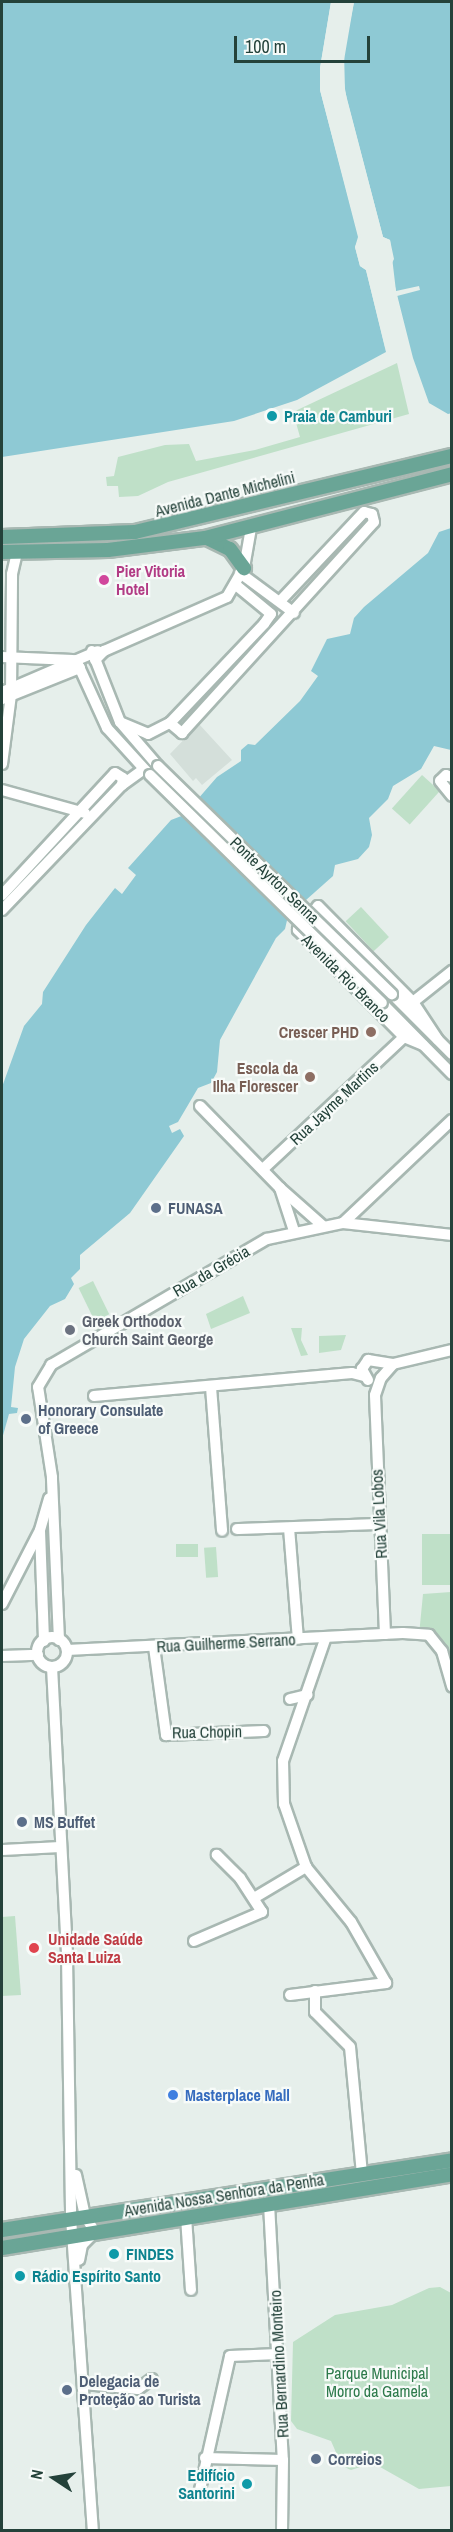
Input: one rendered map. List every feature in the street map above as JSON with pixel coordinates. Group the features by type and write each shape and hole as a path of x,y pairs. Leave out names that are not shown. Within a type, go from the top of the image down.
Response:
{"main road":[{"name":"Avenida Dante Michelini","path":"2,537 76,536 174,524 452,456"},
{"name":"Avenida Dante Michelini","path":"2,552 108,550 205,538 251,528 452,474"},
{"path":"251,528 255,515 271,499"},
{"path":"174,524 178,542"},
{"path":"205,538 230,549 242,571"},
{"name":"Avenida Nossa Senhora da Penha","path":"2,2230 362,2175 449,2158"},
{"name":"Avenida Nossa Senhora da Penha","path":"2,2248 452,2174"}],"street":[{"path":"170,723 182,733 190,729 374,522 372,514 364,512 281,600"},
{"path":"6,693 78,664 93,655 227,597 242,571 251,528"},
{"path":"2,764 12,574 17,552"},
{"path":"242,571 294,612"},
{"path":"236,585 284,624"},
{"path":"120,722 148,735 170,723 271,614"},
{"name":"Ponte Ayrton Senna","path":"93,655 120,722 158,766 392,994"},
{"path":"7,657 78,664"},
{"name":"Ponte Ayrton Senna","path":"78,664 107,728 147,772 382,1003"},
{"path":"2,910 122,785 147,772"},
{"path":"2,895 115,773 123,778 122,785"},
{"path":"452,777 446,775 440,781 452,796"},
{"path":"2,790 93,815"},
{"name":"Avenida Rio Branco","path":"423,1045 404,1037 298,928 321,905 413,1002 438,1040"},
{"path":"413,1002 452,971"},
{"name":"Avenida Rio Branco","path":"392,994 452,1054"},
{"name":"Avenida Rio Branco","path":"382,1003 452,1074"},
{"name":"Rua Jayme Martins","path":"263,1169 404,1037"},
{"path":"200,1106 280,1188 325,1225"},
{"path":"452,1119 347,1219 374,1227 452,1235"},
{"path":"280,1188 294,1231"},
{"name":"Rua da Grécia","path":"59,1640 52,1477 38,1387 51,1365 267,1239 347,1219"},
{"path":"365,1374 372,1359 393,1364 452,1350"},
{"path":"379,1361 382,1376"},
{"path":"382,1376 393,1364"},
{"path":"94,1396 352,1373 382,1376"},
{"name":"Rua Vila Lobos","path":"365,1374 375,1395"},
{"name":"Rua Vila Lobos","path":"382,1376 375,1395 385,1634"},
{"path":"211,1387 222,1531"},
{"path":"2,1604 40,1530 52,1477"},
{"path":"237,1529 380,1524"},
{"path":"289,1527 298,1639"},
{"path":"38,1655 44,1641 40,1530"},
{"name":"Rua Guilherme Serrano","path":"67,1650 403,1633 429,1635 442,1650 452,1687"},
{"path":"290,1995 315,1990 386,1983 351,1922 306,1867 284,1804 283,1761 308,1695 326,1637"},
{"path":"38,1655 43,1664 52,1667 63,1662 67,1650 59,1640 44,1641"},
{"name":"Rua Chopin","path":"154,1647 166,1735 264,1731"},
{"path":"2,1656 38,1655"},
{"path":"52,1667 72,2159 71,2218 77,2269 93,2530"},
{"path":"290,1699 308,1695"},
{"path":"2,1850 60,1848"},
{"path":"194,1941 262,1912 227,1862 217,1855"},
{"path":"254,1898 306,1867"},
{"path":"315,1990 315,2012 350,2047 362,2175"},
{"path":"72,2159 85,2216 95,2232 82,2245 77,2269"},
{"name":"Rua Bernardino Monteiro","path":"269,2204 279,2354 283,2528"},
{"path":"186,2217 191,2290"},
{"path":"199,2494 205,2458 230,2356 279,2354"},
{"path":"84,2384 138,2389 152,2379"},
{"path":"205,2458 283,2460"}],"shaded area":[{"path":"199,724 232,760 202,785 196,778 193,781 170,754"}],"green space":[{"path":"397,363 409,414 168,482 138,496 119,497 118,486 107,486 106,477 114,476 118,457 165,445 189,444 196,461 255,450 300,437 293,412"},
{"path":"422,775 440,791 410,825 392,808"},
{"path":"361,907 389,937 374,951 346,921"},
{"path":"93,1281 109,1314 95,1321 79,1288"},
{"path":"243,1296 250,1313 211,1329 206,1314"},
{"path":"291,1328 302,1328 301,1340 308,1355 301,1356"},
{"path":"346,1335 341,1350 319,1353 319,1336"},
{"path":"422,1534 451,1534 451,1585 422,1585"},
{"path":"176,1544 198,1544 198,1557 176,1557"},
{"path":"216,1547 218,1577 206,1578 204,1548"},
{"path":"451,1592 451,1682 435,1643 419,1635 423,1594"},
{"path":"15,1916 21,1995 2,1996 2,1917"},
{"name":"Parque Municipal Morro da Gamela","path":"440,2287 451,2293 451,2486 419,2489 373,2463 351,2470 342,2466 331,2441 297,2429 291,2421 293,2342 335,2315 392,2305 429,2288"}],"water":[{"path":"2,2 331,2 320,68 320,90 359,238 355,247 360,266 366,270 386,352 297,400 234,421 2,457"},
{"path":"354,2 451,2 452,413 448,414 429,403 413,358 390,267 394,259 390,240 383,237 345,91 344,52"},
{"path":"451,528 451,750 434,746 421,769 393,786 388,799 369,818 372,835 369,847 358,859 335,865 333,876 288,916 285,929 276,938 220,1040 217,1072 211,1083 198,1088 178,1122 169,1126 172,1133 180,1129 184,1136 130,1213 80,1255 80,1269 71,1278 74,1284 65,1299 50,1306 24,1339 15,1367 11,1407 18,1408 17,1413 9,1414 2,1439 2,1087 24,1026 42,1004 43,992 86,925 115,888 122,894 136,875 128,868 171,820 184,815 217,777 241,761 241,750 248,744 255,745 300,701 318,676 311,671 327,639 350,634 354,618 364,607 428,553 439,532"}],"pier":[{"path":"331,2 334,2 323,68 323,89 361,237 358,247 362,264 369,269 387,355 366,270 360,266 355,247 358,237 320,90 320,68"},
{"path":"350,2 354,2 342,72 347,100 383,237 390,240 396,291 419,286 420,290 397,296 410,359 387,267 391,259 387,242 380,238 342,92 340,63"}],"place":[{"name":"Praia de Camburi","path":"272,416"},
{"name":"Pier Vitoria Hotel","path":"104,580"},
{"name":"Crescer PHD","path":"371,1032"},
{"name":"Escola da Ilha Florescer","path":"310,1077"},
{"name":"FUNASA","path":"156,1208"},
{"name":"Greek Orthodox Church Saint George","path":"70,1330"},
{"name":"Honorary Consulate of Greece","path":"26,1419"},
{"name":"MS Buffet","path":"22,1822"},
{"name":"Unidade Saúde Santa Luiza","path":"34,1948"},
{"name":"Masterplace Mall","path":"173,2095"},
{"name":"FINDES","path":"114,2254"},
{"name":"Rádio Espírito Santo","path":"20,2276"},
{"name":"Delegacia de Proteção ao Turista","path":"67,2390"},
{"name":"Correios","path":"316,2459"},
{"name":"Edifício Santorini","path":"247,2484"}]}
